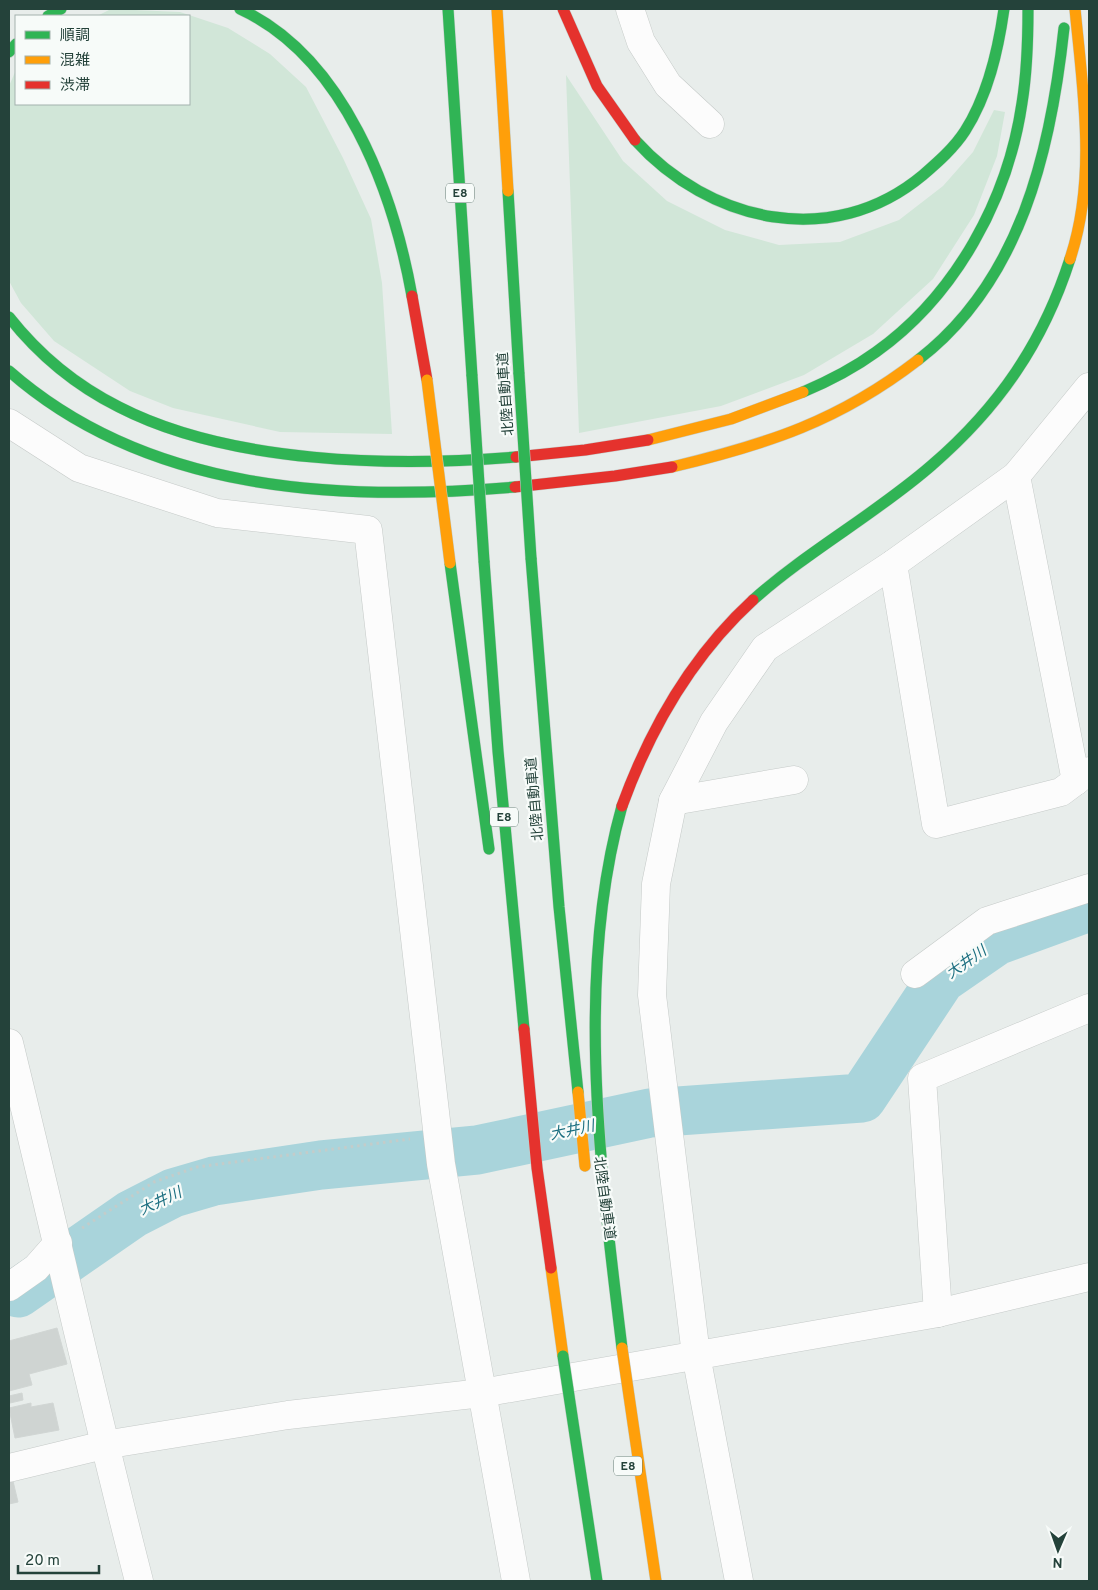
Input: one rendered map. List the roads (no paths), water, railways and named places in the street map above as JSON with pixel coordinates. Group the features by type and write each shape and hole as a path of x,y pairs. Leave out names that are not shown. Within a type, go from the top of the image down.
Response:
{"highway":[{"path":"50,15 61,9"},
{"path":"240,9 251,14 282,36 308,60 331,89 355,126 375,169 394,220 416,312 427,380 491,859"},
{"name":"E8","path":"448,9 484,561 525,1073"},
{"name":"北陸自動車道","path":"497,9 519,374 545,748 574,1068 586,1170"},
{"path":"563,9 578,50 616,117 638,144 664,168 692,188 751,214 781,219 811,220 840,217 869,209 899,195 925,175 948,152 968,125 984,93 995,61 1004,9"},
{"path":"9,316 21,333 51,362 85,388 122,408 160,425 202,437 300,454 402,462 533,455 590,450 639,441 736,418 777,404 853,368 884,346 912,322 942,290 964,260 983,228 1011,152 1026,72 1028,9"},
{"path":"9,370 47,403 80,425 159,459 248,480 312,488 402,492 541,485 649,472 708,459 758,444 848,407 889,383 926,354 957,323 984,288 1009,248 1029,207 1043,165 1053,124 1060,74 1065,9"},
{"path":"656,1581 622,1348 602,1162 598,1064 597,958 600,912 607,865 634,774 654,733 704,653 727,626 768,587 802,559 920,475 968,434 998,402 1022,369 1043,332 1072,256 1083,204 1085,117 1075,9"},
{"path":"505,956 525,1073 562,1356 597,1581"},
{"name":"E8","path":"610,1346 646,1581"}],"street":[{"path":"630,9 641,42 668,85 710,124"},
{"path":"739,1581 696,1355 667,1124 652,985 656,884 673,801 714,722 765,648 893,564 1016,476 1089,387"},
{"path":"9,423 78,468 217,513 368,530 440,1149 516,1581"},
{"path":"893,564 936,824 1061,792 1083,776 1016,476"},
{"path":"673,801 794,780"},
{"path":"915,974 987,920 1089,888"},
{"path":"938,1313 922,1078 1089,1008"},
{"path":"9,1043 59,1248 104,1445 139,1581"},
{"path":"9,1288 59,1248"},
{"path":"9,1468 104,1445 288,1415 482,1393 938,1313 1089,1277"}],"waterway":[{"name":"大井川","path":"18,1293 132,1214 173,1193 214,1181 321,1165 477,1150 650,1113 862,1098 941,979 996,941 1089,907"}]}
